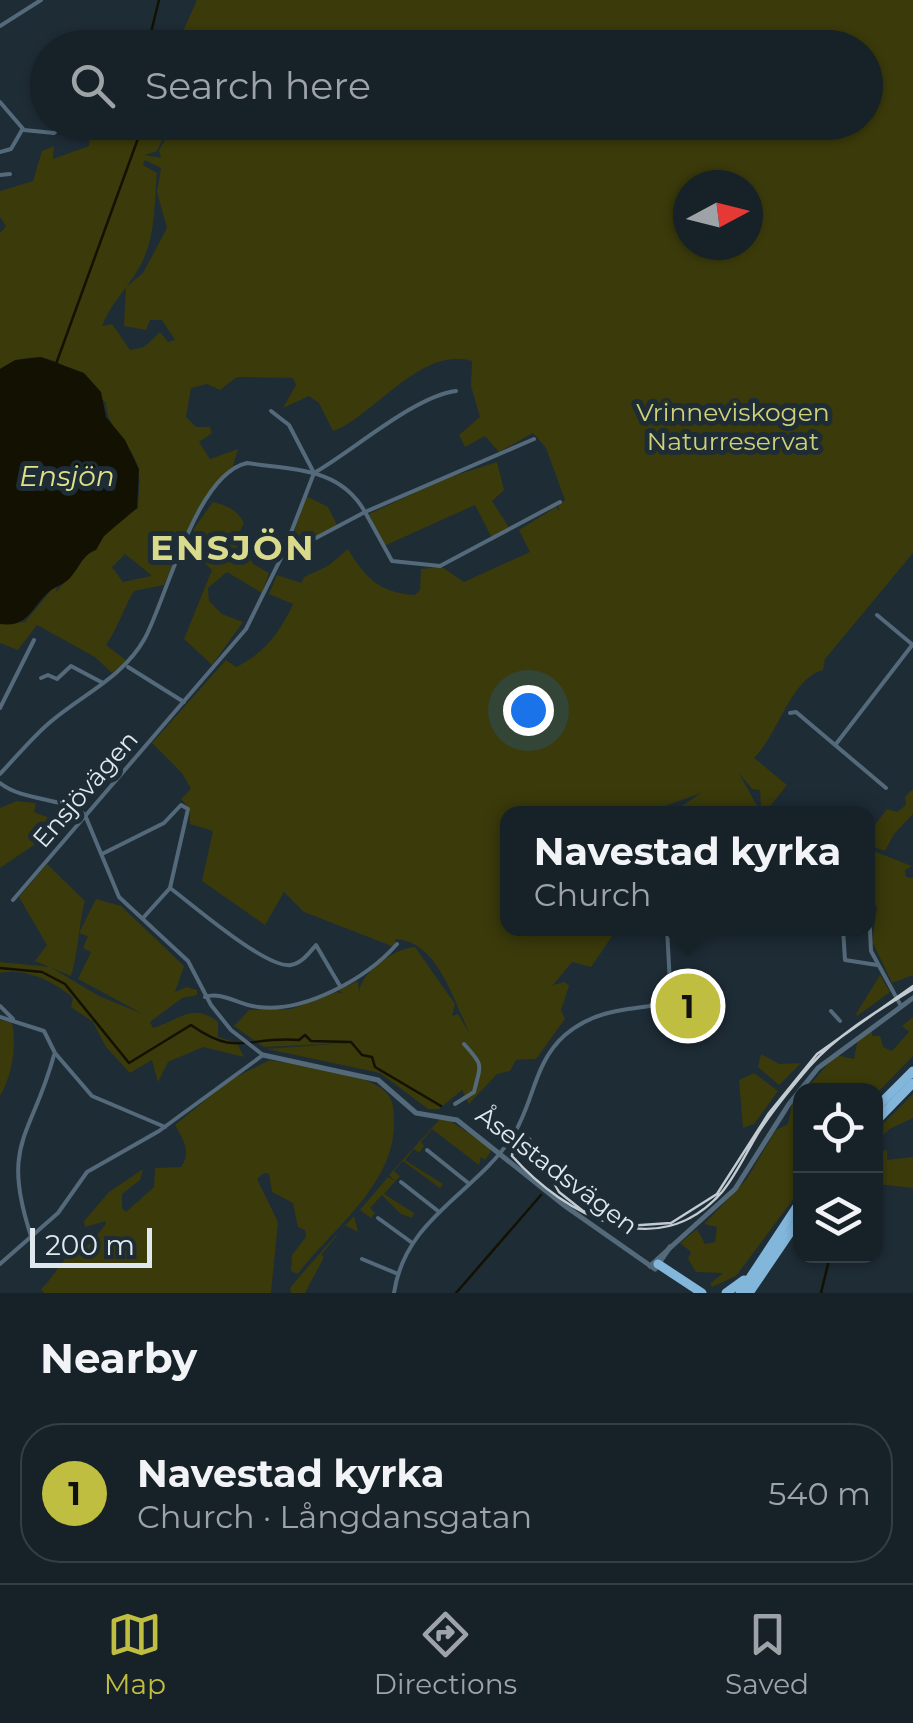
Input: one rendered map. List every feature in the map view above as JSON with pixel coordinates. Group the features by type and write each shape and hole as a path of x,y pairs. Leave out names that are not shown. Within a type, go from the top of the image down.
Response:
{"highway":[{"path":"883,1101 913,1071"},
{"path":"883,1114 913,1083"},
{"path":"740,1293 793,1212"},
{"path":"749,1293 793,1228"},
{"path":"654,1265 692,1293"},
{"path":"654,1265 702,1293"},
{"path":"726,1293 756,1267"}],"street":[{"path":"0,26 40,0"},
{"path":"0,102 22,130 30,130"},
{"path":"0,152 11,149 22,130"},
{"path":"0,176 10,174"},
{"path":"314,473 429,398 456,391"},
{"path":"271,411 289,425 314,473"},
{"path":"282,556 365,512 534,438"},
{"path":"0,774 48,724 127,666 146,636 197,515 226,475 247,464 314,473 344,484 365,512 392,561 440,566 560,502"},
{"name":"Ensjövägen","path":"14,900 255,617 314,473"},
{"path":"836,744 913,644 877,615"},
{"path":"0,708 34,640"},
{"path":"41,678 48,675 57,679 71,666 103,683"},
{"path":"127,666 184,702"},
{"path":"790,713 796,712 886,788"},
{"path":"0,782 34,799 75,806 85,815 119,896 188,961 205,998 231,1030 264,1055 166,1127 87,1172 58,1214 0,1264"},
{"path":"101,855 164,822 184,805 190,817 170,888 144,918"},
{"path":"170,888 223,930 282,964 299,962 316,945 340,986"},
{"path":"394,1293 411,1242 500,1153 517,1128 539,1070 555,1044 597,1016 650,1006 670,983 667,936"},
{"path":"842,936 844,960 876,965"},
{"path":"870,936 876,965 901,1006"},
{"path":"205,998 215,994 244,1005 281,1007 340,986 397,944"},
{"path":"654,1265 735,1188 789,1104 818,1068 913,998"},
{"path":"0,1006 13,1019"},
{"path":"831,1011 840,1021"},
{"path":"0,1017 44,1030 55,1053 92,1096 166,1127"},
{"path":"456,1104 474,1092 481,1067 477,1054 464,1044"},
{"path":"22,1115 49,1074 55,1053"},
{"name":"Åselstadsvägen","path":"264,1055 378,1080 416,1113 454,1119 565,1206 654,1265"},
{"path":"427,1150 467,1182"},
{"path":"400,1182 438,1211"},
{"path":"12,1206 31,1236"},
{"path":"378,1218 411,1242"},
{"path":"362,1259 398,1274"}],"green space":[{"name":"Vrinneviskogen Naturreservat","path":"197,0 913,0 913,553 825,659 823,670 812,675 793,695 754,758 787,785 770,806 761,806 760,790 752,789 739,773 757,806 682,806 701,793 665,806 500,806 500,936 612,936 591,967 572,962 553,985 565,982 569,986 561,1010 565,1019 536,1059 516,1060 510,1071 497,1074 469,1104 462,1090 439,1109 428,1109 380,1073 267,1049 347,1043 264,1047 234,1026 249,1010 291,1009 337,992 342,994 339,990 358,981 359,992 366,976 381,962 415,947 455,1004 452,1016 458,1014 471,1036 443,976 434,962 411,943 396,939 394,947 304,912 284,892 265,925 202,881 213,831 190,824 190,809 181,799 191,789 182,773 152,743 226,660 236,667 277,633 293,604 269,594 277,575 301,583 304,577 328,566 348,549 375,582 392,591 415,595 420,590 421,569 442,567 464,582 530,552 519,530 556,507 560,511 558,506 565,500 546,448 533,433 499,452 485,436 465,447 459,435 480,417 471,386 472,361 453,359 416,373 364,413 333,431 319,403 309,396 283,408 296,385 293,378 237,377 220,390 207,384 191,388 186,417 196,427 210,427 212,433 199,442 210,459 238,449 233,466 195,514 164,585 134,591 130,598 106,645 127,661 112,673 95,657 37,625 18,650 0,643 0,624 25,622 107,533 138,509 139,484 135,459 110,420 106,403 71,370 45,358 31,357 0,369 0,233 6,226 0,217 0,191 33,181 42,151 54,146 53,159 89,146 90,140 162,140 157,151 145,155 161,158 159,150 165,140 883,140 883,30 184,30","holes":["145,160 161,168 157,192 167,228 143,273 126,287 145,255 157,173 143,165","126,287 124,326 146,330 150,320 162,320 175,340 168,342 160,332 144,347 130,350 112,324 102,326","125,554 151,575 151,576 123,582 112,567"]},
{"path":"497,462 504,490 492,501 510,529 492,538 475,505 384,546 369,514 447,478"},
{"path":"306,496 328,507 337,525 288,551"},
{"path":"213,502 241,518 244,523 237,537 253,564 269,573 262,593 227,572 208,588 209,601 222,614 243,622 212,665 184,639 212,570 198,556 184,553 195,527"},
{"path":"913,789 913,814 894,834 885,851 875,847 875,825 887,809 897,812 906,805 905,797"},
{"path":"17,801 36,803 34,812 55,820 34,845 0,868 0,808"},
{"path":"875,852 912,866 905,870 906,877 913,878 913,975 892,983 872,941 877,908"},
{"path":"47,864 85,901 71,976 35,961 47,945 19,897"},
{"path":"96,899 121,906 184,966 175,992 187,987 197,990 197,995 182,998 150,1022 153,1028 186,1014 201,1013 218,1022 218,1037 237,1043 244,1057 203,1047 168,1062 158,1082 152,1060 130,1073 106,1047 93,1022 71,1007 73,998 66,992 29,974 0,973 0,962 50,967 99,996 143,1014 78,979 91,952 83,948 88,936 79,933"},
{"path":"880,975 890,992 857,1016 856,1014"},
{"path":"913,1017 913,1056 883,1087 883,1083 811,1083 836,1055 854,1059 858,1038 872,1028 872,1036 880,1036 883,1047 892,1051 909,1032 902,1026"},
{"path":"0,1020 12,1023 14,1051 0,1096"},
{"path":"761,1054 779,1064 801,1063 779,1085 758,1067"},
{"path":"270,1060 370,1082 385,1092 393,1108 392,1145 373,1186 298,1274 291,1271 292,1255 306,1237 305,1230 298,1227 293,1203 272,1192 269,1174 264,1173 257,1179 278,1222 271,1293 44,1293 41,1289 68,1256 90,1244 105,1225 106,1221 85,1227 84,1221 109,1192 143,1169 140,1180 122,1194 122,1208 126,1212 154,1187 155,1168 181,1167 186,1151 175,1125 230,1080"},
{"path":"754,1073 778,1091 754,1124 743,1128 739,1080"},
{"path":"913,1094 913,1118 883,1135 883,1124"},
{"path":"792,1104 793,1199 736,1276 712,1287 710,1284 723,1273 696,1272 688,1259 691,1252 680,1243 697,1229 705,1244 715,1242 717,1227 704,1224 746,1180 776,1130 788,1124"},
{"path":"447,1119 487,1145 491,1151 485,1160 481,1157 479,1165 432,1129 421,1142 424,1146 419,1153 414,1149 405,1160 443,1184 440,1188 403,1161 394,1171 400,1176 384,1194 414,1213 412,1218 401,1214 382,1195 370,1208 375,1213 371,1218 360,1210 388,1177 395,1181 389,1175 439,1120"},
{"path":"887,1150 887,1160 913,1157 913,1188 883,1185 883,1151"},
{"path":"354,1216 358,1232 345,1225"},
{"path":"342,1229 321,1255 324,1257 305,1293 291,1293 290,1288"}],"water":[{"name":"Ensjön","path":"41,357 84,373 101,392 106,417 125,440 139,469 137,508 104,536 70,578 50,591 24,620 0,624 0,369 15,360"}],"waterway":[{"path":"152,30 159,0"},
{"path":"56,364 137,140"},
{"path":"0,968 42,972 65,984 129,1063 191,1025 232,1043 299,1040 305,1035 311,1041 351,1042 362,1055 372,1057 375,1067 441,1106"},
{"path":"456,1293 541,1195"},
{"path":"821,1293 828,1263"}],"tram line":[{"path":"913,986 817,1054 769,1113 717,1194 671,1223 626,1226 583,1211 559,1192 530,1139 514,1141 512,1156 558,1197 585,1213 612,1224 641,1229 669,1226 696,1214 722,1192 770,1116 820,1055 832,1044 845,1034 858,1024 872,1015 886,1006 913,989"}],"place":[{"name":"Navestad kyrka","path":"688,1006"}],"district":[{"name":"ENSJÖN","path":"233,548"}]}
